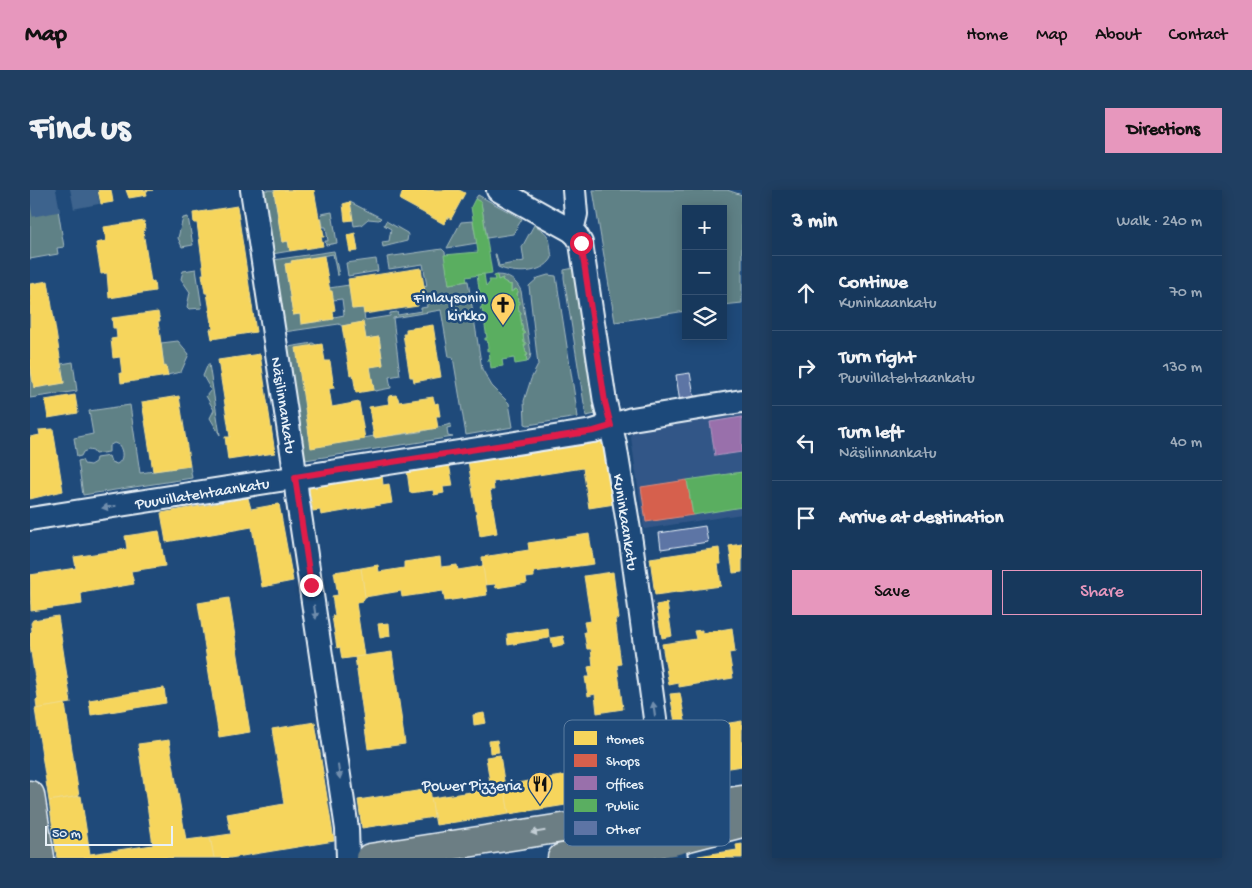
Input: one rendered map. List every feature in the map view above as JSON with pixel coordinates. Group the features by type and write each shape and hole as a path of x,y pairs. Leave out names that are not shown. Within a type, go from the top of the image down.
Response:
{"main road":[{"path":"30,795 40,858"},
{"path":"730,828 742,823"},
{"path":"370,858 564,828"},
{"path":"562,858 675,849"}],"street":[{"name":"Näsilinnankatu","path":"252,190 347,829 348,858"},
{"path":"498,190 572,231 576,214 574,190"},
{"name":"Kuninkaankatu","path":"572,231 581,243 605,402 615,444 631,542 655,720"},
{"name":"Puuvillatehtaankatu","path":"30,519 594,431 632,418 742,401"}],"shaded area":[{"path":"742,414 742,514 644,529 630,430"}],"green space":[{"path":"262,190 280,190 274,191 282,242 288,241 290,251 272,254"},
{"path":"593,190 727,190 742,195 742,303 727,305 727,205 682,205 682,312 615,322"},
{"path":"54,195 56,197 64,247 57,248 58,254 30,259 30,199"},
{"path":"478,195 522,219 513,234 487,238 481,203 475,199"},
{"path":"350,202 381,218 379,220 368,219 361,225 354,226"},
{"path":"332,212 337,243 326,245 325,241 328,241 326,227 323,227 321,214"},
{"path":"188,217 193,245 182,247 178,238 183,218"},
{"path":"386,221 407,233 407,241 383,247 382,242 389,241 391,229 384,225"},
{"path":"473,221 477,243 447,248 461,222"},
{"path":"534,225 549,238 552,258 547,264 527,272 511,271 498,267 495,254 499,266 524,261 522,247"},
{"path":"442,249 445,252 449,284 468,281 482,369 492,386 509,403 513,427 466,435 453,357 449,357 441,310 393,318 400,375 389,377 391,388 375,391 370,367 383,364 379,337 366,339 363,322 284,332 273,260 334,251 339,275 337,275 333,254 292,261 292,263 285,264 293,315 300,314 302,324 334,319 334,317 344,315 342,299 333,300 329,288 349,285 352,309 363,308 365,320 390,316 390,313 397,312 398,315 421,311 421,308 427,307 424,287 427,286 423,264 389,269 387,257"},
{"path":"376,259 378,271 348,276 346,263"},
{"path":"574,268 596,414 586,416 564,278 564,270"},
{"path":"196,269 202,308 189,309 187,307 190,292 181,279 183,271"},
{"path":"497,275 512,279 521,291 531,353 527,362 526,355 528,355 524,345 526,343 524,343 521,312 519,312 518,291 516,289 511,292 511,284 502,280 503,278 498,280"},
{"path":"548,275 556,276 578,417 528,425 525,424 524,401 538,365 529,286 538,278"},
{"path":"178,341 189,354 181,372 167,375 161,343"},
{"path":"313,343 316,345 312,447 374,436 374,438 419,432 451,424 451,427 447,428 448,436 453,437 305,460 288,347"},
{"path":"73,362 77,391 30,398 30,365 34,388 64,383 61,364"},
{"path":"208,364 220,435 210,418 214,410 206,396 211,390 203,376"},
{"path":"130,405 140,473 190,466 192,478 83,495 78,461 82,460 84,464 90,465 95,462 96,458 109,456 111,462 117,464 122,458 122,453 119,445 114,443 109,446 109,452 95,454 93,451 88,450 77,457 74,438 93,434 89,411"}],"building: Homes":[{"path":"98,190 111,190 113,202 101,204"},
{"path":"126,190 153,190 146,191 147,195 129,198"},
{"path":"314,190 319,218 321,218 324,237 321,237 323,246 290,251 288,241 282,242 274,191"},
{"path":"403,190 459,190 465,193 451,219 448,217 444,224 400,200"},
{"path":"350,202 353,220 345,221 343,204"},
{"path":"237,206 256,332 212,339 210,329 213,329 202,274 204,274 197,223 194,223 193,213"},
{"path":"144,221 145,230 143,231 151,282 154,281 155,291 109,298 107,273 101,274 96,243 106,241 104,227"},
{"path":"355,233 358,251 350,252 347,235"},
{"path":"324,256 330,291 332,291 335,310 333,311 334,319 301,324 300,314 293,315 285,264 292,263 291,261"},
{"path":"421,268 426,298 417,299 418,306 364,314 363,308 352,309 348,279"},
{"path":"48,281 64,383 34,388 30,363 30,284"},
{"path":"158,312 164,367 166,366 168,376 121,383 120,357 113,358 111,339 117,338 112,318"},
{"path":"363,322 366,339 379,337 383,365 370,367 374,390 356,393 353,374 350,375 342,326"},
{"path":"433,325 441,377 414,382 413,377 410,377 403,334 406,334 406,329"},
{"path":"322,344 325,361 330,361 334,388 329,389 332,407 359,402 365,439 311,448 296,348"},
{"path":"260,354 275,453 228,460 225,437 230,437 218,360"},
{"path":"75,395 78,413 48,418 45,400"},
{"path":"396,395 399,402 433,397 435,404 438,403 440,416 436,416 438,428 374,438 369,407 389,404 389,396"},
{"path":"179,396 190,466 153,471 142,402"},
{"path":"53,429 63,491 30,499 30,437 40,435 39,430"},
{"path":"604,439 615,504 589,508 583,468 493,482 494,490 490,490 497,533 480,536 468,461"},
{"path":"449,464 453,486 443,487 444,493 434,495 433,490 410,493 407,471"},
{"path":"382,475 383,485 389,484 392,503 321,515 320,510 313,511 309,487"},
{"path":"248,498 251,509 279,504 293,581 262,587 252,527 166,542 161,513"},
{"path":"159,531 165,566 131,571 134,584 81,593 82,604 31,611 30,575 76,568 74,557 127,549 125,536"},
{"path":"589,534 594,564 534,572 534,577 526,578 527,583 496,588 495,584 485,585 482,557 529,550 528,543"},
{"path":"742,544 742,572 733,573 729,546"},
{"path":"719,548 721,564 718,564 721,586 655,595 650,558"},
{"path":"440,557 441,567 457,565 458,570 483,566 487,595 445,601 443,591 402,597 401,591 365,597 361,568 378,565 379,572 404,568 404,562"},
{"path":"361,568 365,597 362,602 356,603 364,656 342,659 340,647 337,648 332,616 335,615 332,596 338,595 334,572"},
{"path":"613,572 619,619 615,619 621,664 617,665 623,709 597,713 595,694 588,696 585,677 590,677 588,667 593,666 591,649 587,649 584,632 586,632 584,622 591,621 584,576"},
{"path":"229,598 250,732 219,737 198,603"},
{"path":"667,603 672,636 662,638 656,605"},
{"path":"58,616 71,703 37,709 36,700 38,698 30,646 31,623 33,620"},
{"path":"389,623 390,636 380,638 378,624"},
{"path":"548,628 549,638 508,645 507,634"},
{"path":"732,628 735,652 729,653 733,678 679,687 679,683 669,685 662,644 696,639 694,631 702,630 702,633"},
{"path":"563,636 565,644 553,647 551,638"},
{"path":"392,652 405,744 368,749 355,657"},
{"path":"164,688 166,703 91,715 89,700"},
{"path":"680,693 685,720 675,720 670,694"},
{"path":"65,704 79,796 49,801 35,709"},
{"path":"484,713 486,723 474,725 473,715"},
{"path":"742,721 742,766 730,768 730,723"},
{"path":"315,722 334,841 230,858 214,858 210,837 231,834 227,814 284,804 272,729"},
{"path":"169,740 186,840 210,837 214,858 57,858 49,801 81,796 90,854 153,845 138,744"},
{"path":"497,740 499,752 490,753 489,741"},
{"path":"500,755 509,814 436,825 431,798 491,789 486,757"},
{"path":"564,776 564,805 509,814 504,785"},
{"path":"430,789 434,817 362,828 358,800"},
{"path":"742,844 742,858 698,858 698,856 737,850 736,845"}],"building: Shops":[{"path":"687,480 693,515 646,522 641,487"}],"building: Offices":[{"path":"742,417 742,452 715,456 710,422"}],"building: Public":[{"path":"475,199 481,202 492,273 466,277 467,281 449,284 444,255 478,252 471,207"},
{"name":"Finlaysonin kirkko","path":"484,274 486,287 490,282 489,280 495,280 494,276 497,275 498,280 503,278 502,280 511,284 511,292 516,289 518,291 518,302 520,301 520,304 518,304 519,312 521,312 523,332 525,334 523,334 524,343 526,343 524,345 528,355 526,355 527,362 515,364 514,358 502,360 503,366 491,368 490,361 488,361 490,359 489,350 487,351 487,340 485,340 487,338 484,320 482,320 484,318 480,308 482,307 481,299 479,299 477,275"},
{"path":"742,472 742,507 693,515 687,480"}],"building: Other":[{"path":"690,373 695,400 680,403 676,375"},
{"path":"705,526 708,542 661,549 659,533"}],"tunnel":[{"path":"30,203 97,190"}],"place":[{"name":"Finlaysonin kirkko","path":"503,326"},
{"name":"Power Pizzeria","path":"540,805"}],"route":[{"path":"311,585 295,477 594,431 611,426 605,402 581,243"}]}
